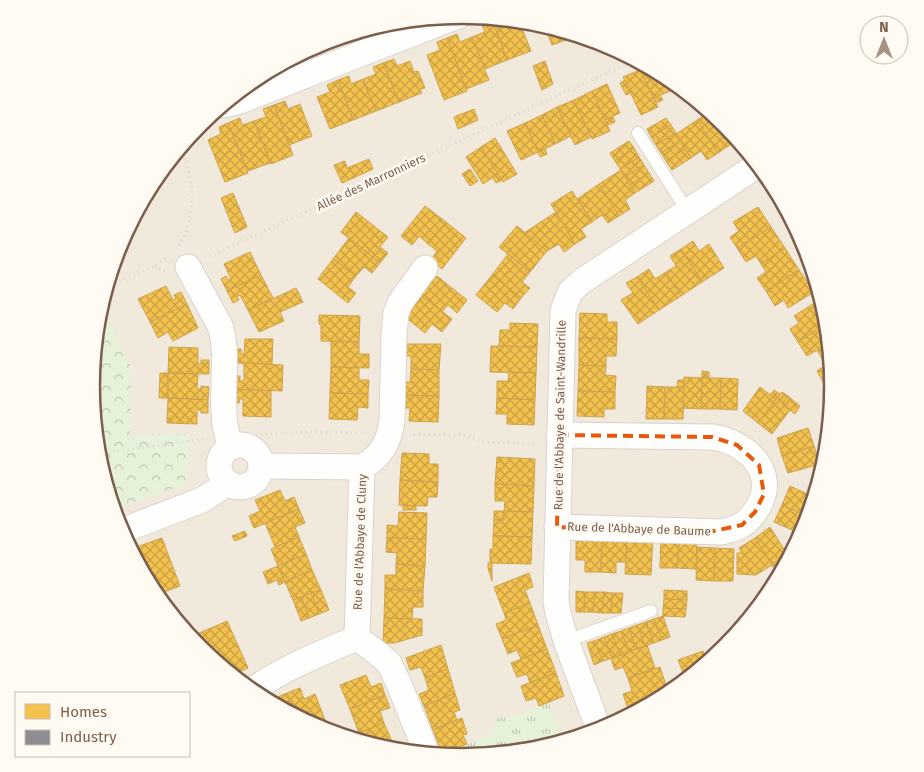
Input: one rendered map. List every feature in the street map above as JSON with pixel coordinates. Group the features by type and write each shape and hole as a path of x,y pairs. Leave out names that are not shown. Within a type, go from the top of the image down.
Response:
{"street":[{"path":"238,101 433,25"},
{"name":"Rue de l'Abbaye de Saint-Wandrille","path":"595,723 566,641 556,601 563,311 570,292 582,281 752,169"},
{"path":"177,257 218,322 223,336 224,413 229,441 220,460 220,473 232,486 244,487 254,482 258,477 261,466 258,455 251,448 229,441"},
{"name":"Rue de l'Abbaye de Cluny","path":"357,638 362,467 375,458 390,434 396,313 400,303 425,268"},
{"name":"Rue de l'Abbaye de Baume","path":"557,526 722,532 742,525 749,519 760,504 765,484 763,473 754,458 737,445 722,438 559,436"},
{"path":"261,466 362,467"},
{"path":"128,528 202,500 220,489 227,482"},
{"path":"259,685 288,668 357,638 389,663 424,746"}],"lane":[{"path":"638,133 688,212"},
{"path":"566,641 651,611"}],"path":[{"name":"Allée des Marronniers","path":"155,266 170,274 177,257 627,64"},
{"path":"115,283 177,257 180,242 186,229 192,199 189,174 183,155"},
{"path":"106,453 229,441"}],"highlighted area":[{"path":"559,435 712,437 737,445 759,465 764,494 755,512 742,525 709,532 557,527"}],"shaded area":[{"path":"462,24 486,25 509,27 556,36 601,51 622,61 643,72 683,99 734,147 749,165 776,205 797,247 805,270 812,292 821,339 824,386 823,410 821,433 812,480 797,525 787,546 776,567 749,607 701,658 683,673 643,700 601,721 578,729 556,736 509,745 462,748 438,747 415,745 368,736 323,721 302,711 281,700 241,673 190,625 175,607 148,567 127,525 119,502 112,480 103,433 100,386 101,362 103,339 112,292 127,247 137,226 148,205 175,165 223,114 241,99 281,72 323,51 346,43 368,36 415,27"}],"green space":[{"path":"107,317 132,369 130,435 189,434 187,484 121,507 107,457 101,410 101,362"},
{"path":"549,702 560,735 509,745 458,748 491,735 496,720 502,717 511,717"}],"building: Homes":[{"path":"482,25 495,26 507,60 485,69 472,37 485,32"},
{"path":"495,26 522,29 531,51 507,60"},
{"path":"457,34 460,42 472,37 489,80 466,89 447,38"},
{"path":"548,34 567,40 552,45"},
{"path":"447,38 467,91 444,100 427,55 440,50 437,42"},
{"path":"394,59 397,66 410,61 414,72 418,71 425,88 420,89 422,93 399,102 383,63"},
{"path":"545,61 553,84 542,90 533,66"},
{"path":"383,63 399,102 376,111 363,79 376,74 373,67"},
{"path":"640,71 669,89 670,91 654,98"},
{"path":"640,71 658,107 641,115 623,77"},
{"path":"349,76 351,84 363,79 376,111 353,120 338,80"},
{"path":"338,80 353,120 330,129 317,97 330,92 327,85"},
{"path":"625,80 631,93 626,95 620,83"},
{"path":"607,84 620,113 605,120 592,91"},
{"path":"592,91 610,131 592,139 574,100"},
{"path":"660,95 663,100 656,103 654,98"},
{"path":"574,100 591,137 575,145 557,107"},
{"path":"285,101 288,109 300,104 312,136 289,145 274,105"},
{"path":"274,105 293,155 271,164 254,121 266,117 263,109"},
{"path":"557,107 571,136 555,144 542,115"},
{"path":"474,109 478,120 458,129 454,117"},
{"path":"542,115 555,144 538,152 525,123"},
{"path":"703,116 730,145 718,153 697,120"},
{"path":"613,117 615,122 608,125 605,120"},
{"path":"240,118 242,125 254,121 270,163 248,171 228,123"},
{"path":"666,118 671,125 651,137 647,129"},
{"path":"697,120 718,153 707,160 701,151 691,158 676,134"},
{"path":"228,123 248,173 225,182 208,140 221,134 219,127"},
{"path":"525,123 538,152 521,160 507,131"},
{"path":"671,125 676,133 656,145 651,137"},
{"path":"676,133 681,141 661,153 656,145"},
{"path":"495,138 517,174 503,182 481,147"},
{"path":"629,141 634,148 615,161 610,153"},
{"path":"681,141 685,149 666,161 661,153"},
{"path":"481,147 498,174 483,184 466,157"},
{"path":"634,148 639,157 620,169 615,161"},
{"path":"545,149 547,154 540,157 538,152"},
{"path":"685,149 691,158 672,170 666,161"},
{"path":"639,157 644,165 625,177 620,169"},
{"path":"369,159 373,169 342,183 334,165 345,161 347,168"},
{"path":"644,165 649,173 630,185 625,177"},
{"path":"470,169 478,181 470,186 462,174"},
{"path":"621,170 635,193 625,200 630,209 619,216 599,184"},
{"path":"649,173 654,181 635,193 630,185"},
{"path":"498,174 502,180 496,183 492,177"},
{"path":"599,184 619,216 608,223 602,215 592,222 577,199"},
{"path":"572,191 592,222 581,229 586,237 575,244 551,204"},
{"path":"233,193 247,227 235,233 221,198"},
{"path":"425,206 446,222 428,244 419,236 412,245 401,236"},
{"path":"758,207 771,227 737,248 730,237 739,231 733,222"},
{"path":"356,212 388,237 380,247 388,253 380,263 341,232"},
{"path":"556,212 575,244 564,252 559,244 547,251 524,233"},
{"path":"446,222 466,238 442,269 431,260 437,251 428,244"},
{"path":"517,226 547,251 530,272 499,247"},
{"path":"771,227 785,248 761,264 756,256 746,262 737,248"},
{"path":"349,238 380,263 372,273 364,267 356,276 333,259"},
{"path":"693,241 699,251 709,244 724,268 702,282 681,249"},
{"path":"785,248 799,270 766,291 757,278 766,272 761,264"},
{"path":"681,249 702,282 681,296 666,272 676,266 670,256"},
{"path":"250,252 261,275 227,291 221,279 226,276 228,280 231,279 224,264"},
{"path":"508,254 530,272 522,282 530,288 521,298 492,275"},
{"path":"333,259 356,276 348,287 356,293 348,303 318,279"},
{"path":"649,269 655,279 666,272 681,296 659,310 637,277"},
{"path":"799,270 810,286 812,293 788,308 784,300 775,306 766,291"},
{"path":"261,275 273,298 248,310 240,295 237,296 239,300 233,303 227,291"},
{"path":"492,275 521,298 513,309 505,303 497,312 476,295"},
{"path":"437,276 467,300 457,313 448,305 442,312 421,295"},
{"path":"637,277 659,310 638,324 621,300 633,293 626,283"},
{"path":"166,286 173,300 176,299 174,295 181,292 187,304 150,322 138,299"},
{"path":"296,288 303,302 280,312 284,321 259,332 248,310"},
{"path":"421,295 452,319 442,332 432,324 425,333 404,316"},
{"path":"814,303 819,329 798,342 790,329 799,323 794,316"},
{"path":"187,304 198,328 173,341 168,332 158,338 150,322"},
{"path":"580,313 607,314 607,322 617,322 617,339 579,338"},
{"path":"319,315 360,316 359,342 321,341"},
{"path":"510,323 538,324 537,347 499,346 500,330 510,330"},
{"path":"819,329 822,356 821,357 817,350 807,356 798,342"},
{"path":"579,338 617,339 616,356 606,356 606,366 579,365"},
{"path":"245,339 273,339 272,364 234,363 235,349 241,349 241,354 244,354"},
{"path":"331,341 359,342 359,354 369,354 369,368 331,367"},
{"path":"402,344 441,344 439,370 411,369 411,356 402,356"},
{"path":"491,346 537,347 536,373 490,372"},
{"path":"169,347 198,348 198,364 201,364 201,360 209,360 209,374 168,373"},
{"path":"244,363 283,365 282,391 234,389 234,376 240,376 240,381 244,381"},
{"path":"579,365 606,366 605,375 616,376 615,392 578,391"},
{"path":"331,367 359,368 359,380 369,380 368,394 330,393"},
{"path":"823,367 824,383 817,371"},
{"path":"411,369 439,370 439,396 400,395 401,382 410,382"},
{"path":"702,371 709,372 709,378 702,378"},
{"path":"509,372 536,373 535,400 497,398 497,381 508,381"},
{"path":"160,373 168,373 168,398 159,398"},
{"path":"168,373 198,374 197,389 201,389 201,386 209,387 208,400 168,398"},
{"path":"684,377 702,378 701,409 683,408"},
{"path":"702,378 721,378 720,409 701,409"},
{"path":"721,378 738,379 737,410 720,409"},
{"path":"678,380 684,380 684,387 677,387"},
{"path":"647,386 665,387 664,419 646,419"},
{"path":"665,387 684,387 683,419 664,419"},
{"path":"760,387 776,399 758,423 743,411"},
{"path":"234,389 271,391 271,417 243,416 243,399 240,399 239,403 233,403"},
{"path":"774,390 780,394 776,399 770,395"},
{"path":"578,391 615,392 615,409 604,409 604,417 577,416"},
{"path":"782,392 788,396 782,404 790,410 772,434 758,423"},
{"path":"330,393 368,394 368,408 358,407 357,420 329,419"},
{"path":"400,395 439,396 438,422 409,421 410,408 400,408"},
{"path":"788,396 800,406 795,414 782,404"},
{"path":"168,398 208,400 208,413 201,413 201,410 197,410 197,424 167,423"},
{"path":"497,398 535,400 534,425 507,424 507,414 496,414"},
{"path":"808,428 814,446 782,456 777,438"},
{"path":"814,446 817,456 815,465 788,473 782,456"},
{"path":"402,453 429,454 429,464 438,464 438,482 400,480"},
{"path":"497,457 535,459 534,486 495,484"},
{"path":"400,480 438,482 437,497 428,497 427,506 399,505"},
{"path":"495,484 534,486 533,512 504,511 505,501 495,501"},
{"path":"790,486 808,494 801,513 782,505"},
{"path":"280,490 285,501 294,497 299,509 254,528 249,516 260,511 255,500"},
{"path":"403,505 416,506 416,510 403,510"},
{"path":"782,505 801,513 794,531 774,522"},
{"path":"299,509 305,523 295,527 299,537 275,547 265,523"},
{"path":"494,511 504,511 504,520 494,520"},
{"path":"504,511 533,512 532,537 493,536 494,520 504,520"},
{"path":"399,512 427,513 426,539 387,538 387,525 398,526"},
{"path":"770,527 785,550 780,559 772,565 755,538"},
{"path":"245,531 247,536 235,541 232,536"},
{"path":"576,532 602,533 601,572 585,572 585,560 576,560"},
{"path":"602,533 627,534 626,562 616,562 616,573 601,572"},
{"path":"627,534 653,535 651,575 625,574"},
{"path":"493,536 532,537 531,564 490,563 490,549 493,549"},
{"path":"661,536 680,536 677,568 660,568"},
{"path":"680,536 697,537 696,569 677,568"},
{"path":"299,537 306,554 278,566 271,549"},
{"path":"162,538 180,586 164,592 137,547"},
{"path":"387,538 426,539 425,566 396,564 397,553 386,552"},
{"path":"755,538 772,565 756,575 737,574 737,553 742,553 739,548"},
{"path":"697,547 715,548 714,581 696,580"},
{"path":"715,548 734,549 733,581 714,581"},
{"path":"306,554 312,570 285,582 278,566"},
{"path":"777,561 778,563 775,569 772,565"},
{"path":"488,563 492,563 492,581 488,568"},
{"path":"396,564 425,566 423,591 385,589 385,575 396,575"},
{"path":"278,566 285,582 279,585 277,580 268,584 263,572"},
{"path":"312,570 321,590 293,600 285,582"},
{"path":"529,573 533,587 525,590 530,603 504,613 494,587"},
{"path":"385,589 423,591 423,607 413,607 412,619 384,618"},
{"path":"321,590 329,610 319,614 311,593"},
{"path":"664,590 687,591 687,600 664,599"},
{"path":"576,591 585,592 584,612 576,612"},
{"path":"585,592 595,592 593,612 584,612"},
{"path":"595,592 604,592 602,613 593,612"},
{"path":"604,592 612,593 611,613 602,613"},
{"path":"311,593 319,614 309,618 301,597"},
{"path":"612,593 623,593 621,613 611,613"},
{"path":"301,597 309,618 301,621 293,600"},
{"path":"664,599 687,600 686,609 663,608"},
{"path":"530,603 538,625 502,639 496,624 506,620 504,613"},
{"path":"663,608 686,609 685,617 663,616"},
{"path":"663,616 670,637 662,640 654,619"},
{"path":"384,618 422,619 422,635 394,643 383,643"},
{"path":"654,619 662,640 654,643 646,622"},
{"path":"227,621 248,668 239,672 198,634"},
{"path":"646,622 654,643 645,646 637,625"},
{"path":"538,625 547,649 521,659 517,650 508,654 502,639"},
{"path":"637,625 645,646 636,649 629,628"},
{"path":"629,628 636,649 629,652 621,631"},
{"path":"621,631 629,652 620,655 612,634"},
{"path":"612,634 620,655 612,658 604,637"},
{"path":"604,637 612,658 603,661 594,641"},
{"path":"594,641 603,661 594,665 587,643"},
{"path":"441,645 448,669 425,678 421,667 410,670 406,658"},
{"path":"647,645 655,668 628,678 623,667 615,670 611,659"},
{"path":"547,649 556,673 530,683 527,674 517,677 511,663"},
{"path":"703,651 704,655 683,673 678,660"},
{"path":"660,667 666,685 643,700 627,706 623,694 632,691 628,678"},
{"path":"448,669 455,693 424,706 419,694 429,690 425,678"},
{"path":"556,673 564,696 539,706 536,698 526,701 521,686"},
{"path":"366,675 371,687 381,683 385,695 350,709 340,685"},
{"path":"300,688 304,699 315,694 325,720 323,721 292,706 287,693"},
{"path":"287,693 292,706 281,700 277,697"},
{"path":"455,693 460,710 454,712 457,720 433,730 424,706"},
{"path":"385,695 390,708 380,711 384,723 359,733 350,709"},
{"path":"642,700 628,708 627,706"},
{"path":"462,718 467,734 463,735 467,744 457,748 439,747 433,730"},
{"path":"384,723 392,741 368,736 359,733"}]}
